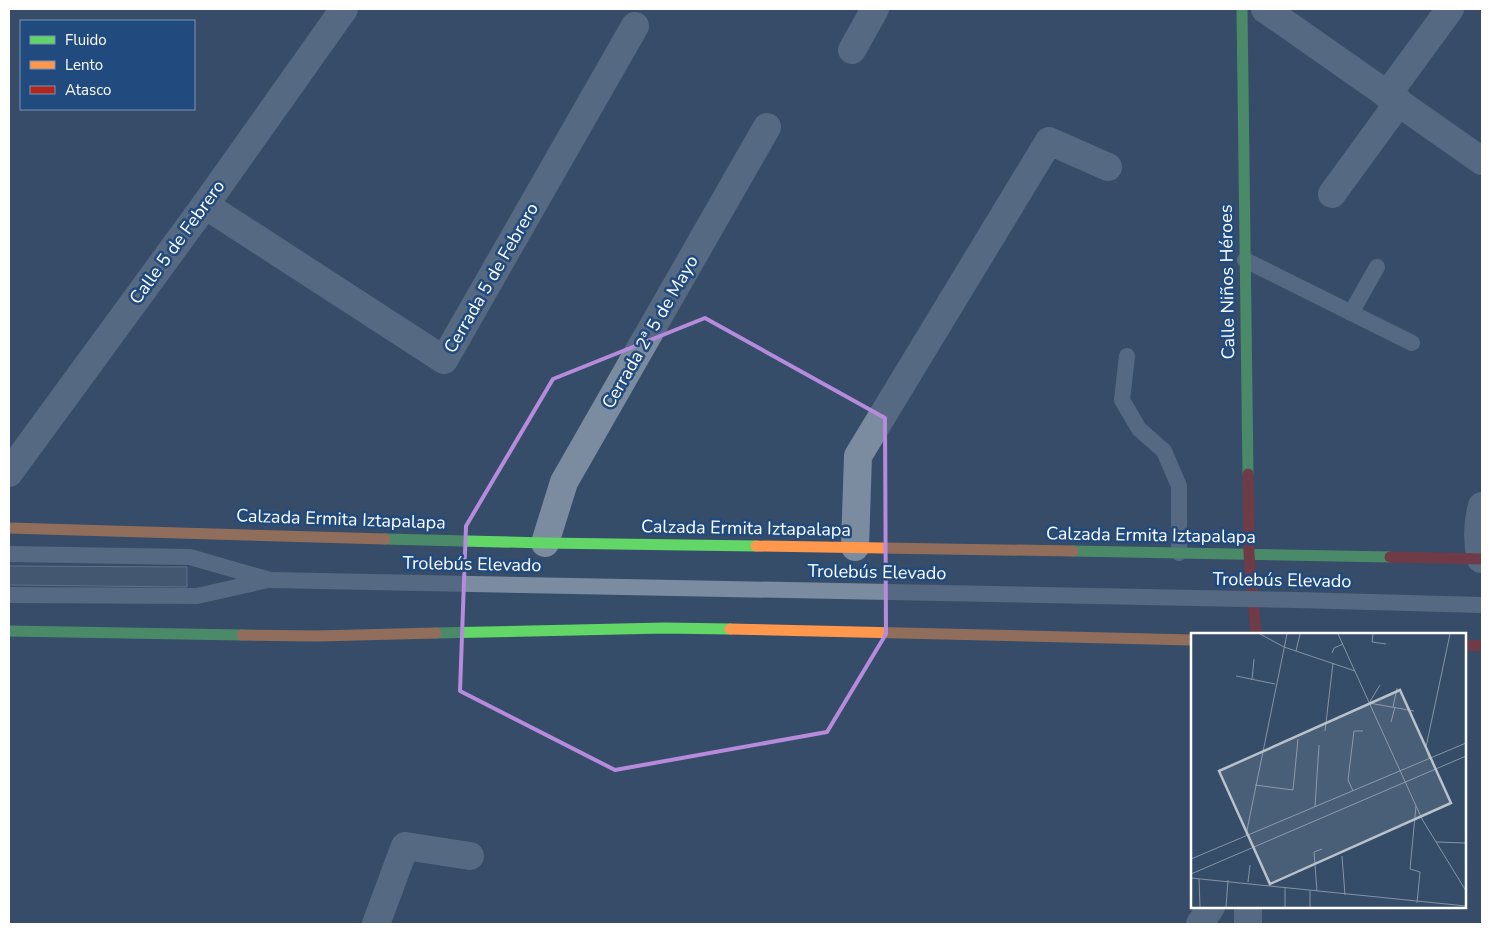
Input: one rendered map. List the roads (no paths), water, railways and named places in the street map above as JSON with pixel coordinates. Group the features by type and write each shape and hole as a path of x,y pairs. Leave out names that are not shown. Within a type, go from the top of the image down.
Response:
{"main road":[{"name":"Calle Niños Héroes","path":"1242,9 1248,554 1256,633"},
{"name":"Calzada Ermita Iztapalapa","path":"9,528 545,542 1482,559"},
{"path":"9,631 318,636 665,628 1191,640"},
{"path":"1466,646 1482,646"}],"street":[{"name":"Calle 5 de Febrero","path":"9,473 205,205 344,9"},
{"path":"852,50 875,9"},
{"path":"1265,9 1482,161"},
{"path":"1332,194 1450,9"},
{"name":"Cerrada 5 de Febrero","path":"205,205 444,360 635,26"},
{"name":"Cerrada 2ª 5 de Mayo","path":"545,542 564,482 767,127"},
{"path":"855,547 858,456 1049,141 1108,167"},
{"path":"1482,506 1478,528 1478,546 1482,559"},
{"path":"376,924 405,846 470,856"},
{"path":"1200,924 1209,908"},
{"path":"1248,908 1248,924"}],"lane":[{"path":"1244,260 1412,343"},
{"path":"1352,313 1377,267"},
{"path":"1127,356 1122,400 1139,429 1164,450 1179,486 1179,553"},
{"name":"Trolebús Elevado","path":"9,554 190,557 270,580"},
{"name":"Trolebús Elevado","path":"9,595 197,596 270,580 1482,605"}]}
